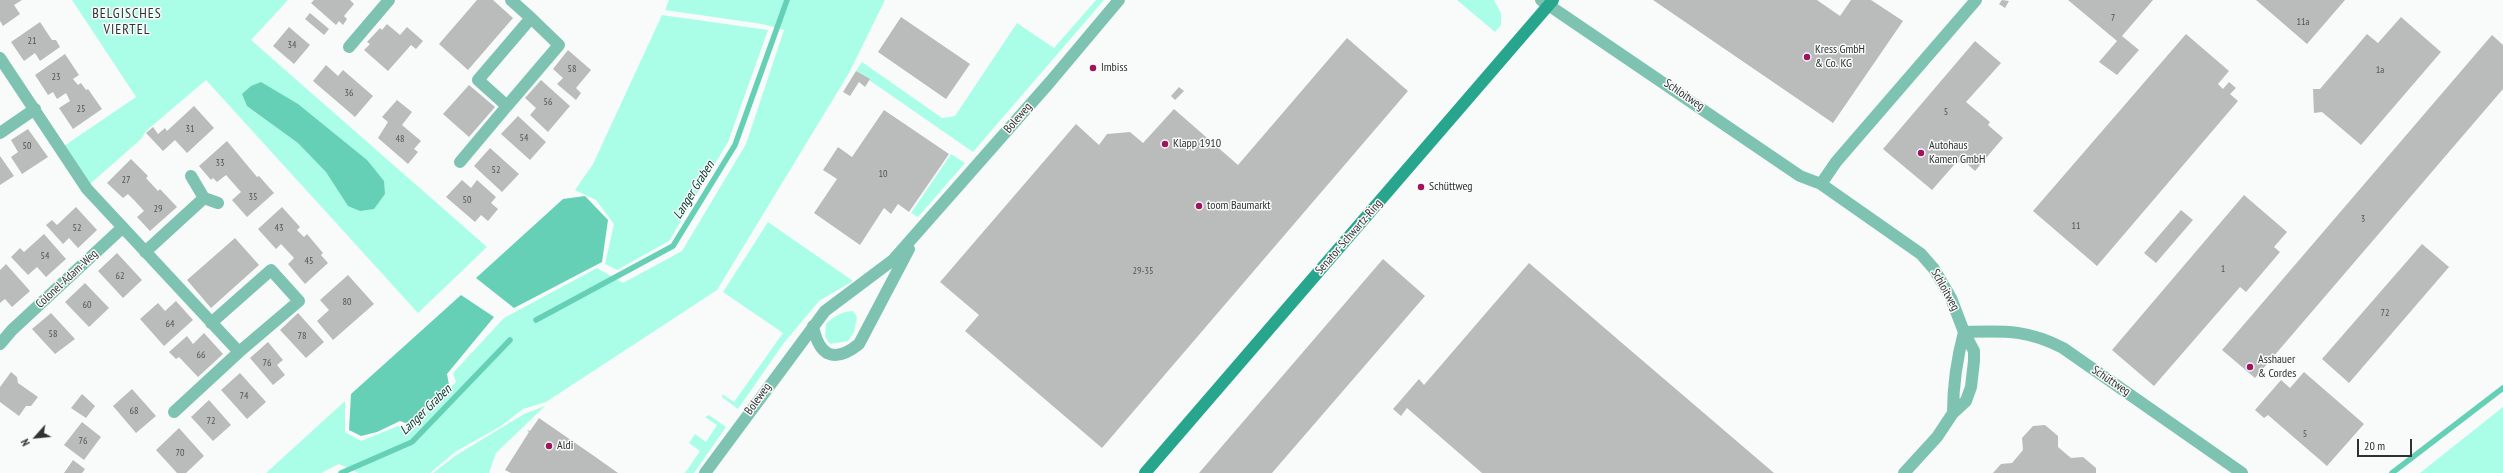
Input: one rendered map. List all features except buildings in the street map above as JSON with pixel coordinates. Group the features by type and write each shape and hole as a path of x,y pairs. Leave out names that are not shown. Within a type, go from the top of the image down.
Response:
{"main road":[{"name":"Senator-Schwartz-Ring","path":"1145,473 1548,2"}],"street":[{"path":"349,46 389,0"},
{"path":"460,162 559,45 511,0"},
{"name":"Boleweg","path":"705,473 825,311 893,260 1050,82 1119,0"},
{"path":"1821,184 1836,162 1976,0"},
{"name":"Schloitweg","path":"1548,2 1800,176 1821,184 1922,254 1948,292 1958,312 1964,332 1974,351 1971,387 1966,401 1953,413 1938,437 1904,473"},
{"path":"507,106 478,80 530,18"},
{"path":"0,58 87,189 239,352"},
{"path":"0,132 34,109"},
{"path":"191,176 204,198 218,203"},
{"path":"145,252 204,198"},
{"name":"Colonel-Adam-Weg","path":"0,344 12,330 122,228"},
{"name":"Boleweg","path":"813,326 816,341 822,350 833,356 847,354 859,344 916,235"},
{"path":"174,412 239,352 299,301 271,270 212,323"},
{"name":"Schüttweg","path":"1964,332 2017,331 2043,338 2063,348 2242,473"},
{"path":"1953,413 1953,396 1958,353 1964,332"}],"shaded area":[{"path":"72,0 288,0 251,40 487,247 418,313 206,80 146,131 141,139 90,184 64,146 136,97"},
{"path":"669,0 885,0 849,73 717,290 546,402 523,409 501,426 455,452 430,473 358,473 339,464 321,473 266,473 345,401 345,432 361,441 398,426 411,428 456,382 453,373 504,318 597,268 623,283 682,251 746,144 784,30 762,24 665,10"},
{"path":"1096,0 1104,0 973,152 856,71 862,62 942,118 955,116 1017,23 1054,48"},
{"path":"1457,0 1494,0 1501,13 1501,25 1495,32"},
{"path":"662,15 768,30 728,142 669,241 617,270 605,264 614,224 596,200 575,190 593,164"},
{"path":"261,82 298,104 367,160 384,181 385,194 374,209 360,211 348,206 326,172 298,143 247,106 242,94 251,86"},
{"path":"951,154 965,163 918,217 911,213"},
{"path":"585,196 608,220 602,262 514,308 476,278 563,199"},
{"path":"768,222 853,281 819,301 783,344 738,409 722,397 722,394 734,402 783,333 723,292"},
{"path":"461,295 494,317 447,374 449,385 411,425 400,421 377,432 361,436 349,430 351,394"},
{"path":"853,311 857,317 854,332 848,341 830,344 825,337 826,324 838,315"},
{"path":"545,406 496,453 489,473 433,473 455,456 524,414"},
{"path":"2503,407 2503,473 2420,473"},
{"path":"709,415 726,427 694,473 685,473 700,451 689,443 695,434 706,442 717,425 705,417"}],"waterway":[{"name":"Langer Graben","path":"536,320 673,246 735,145 787,0"},
{"name":"Langer Graben","path":"341,473 412,442 510,340"},
{"path":"2392,473 2503,388"}],"place":[{"name":"Kress GmbH & Co. KG","path":"1807,57"},
{"name":"Imbiss","path":"1093,68"},
{"name":"Klapp 1910","path":"1165,144"},
{"name":"Autohaus Kamen GmbH","path":"1921,153"},
{"name":"Schüttweg","path":"1421,187"},
{"name":"toom Baumarkt","path":"1199,206"},
{"name":"Asshauer & Cordes","path":"2250,367"},
{"name":"Aldi","path":"549,446"}],"district":[{"name":"BELGISCHES VIERTEL","path":"127,22"}]}
